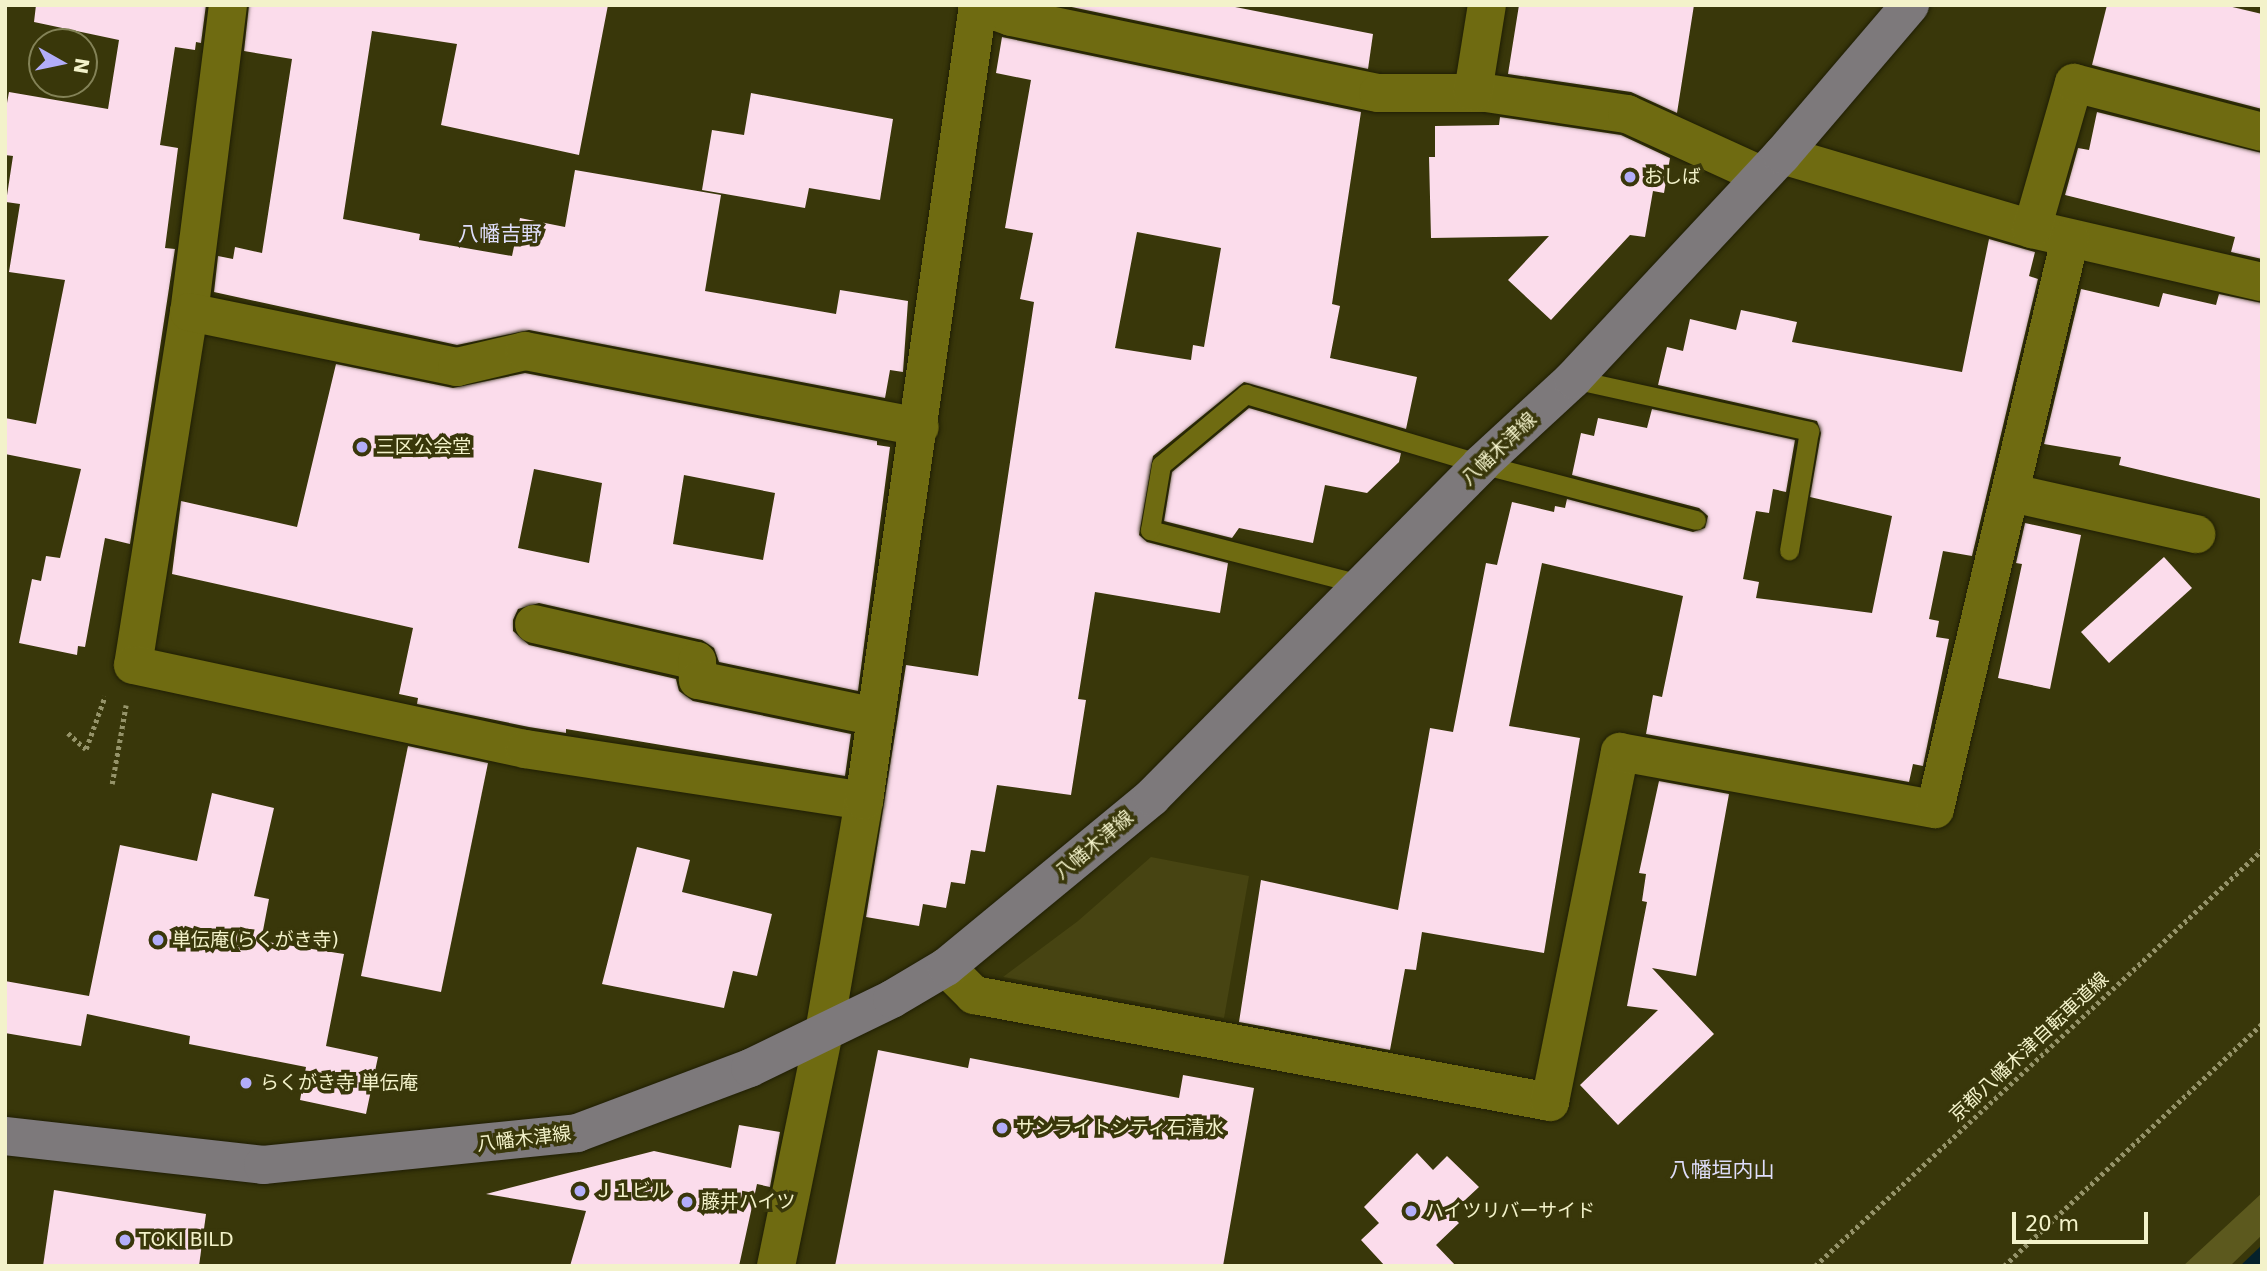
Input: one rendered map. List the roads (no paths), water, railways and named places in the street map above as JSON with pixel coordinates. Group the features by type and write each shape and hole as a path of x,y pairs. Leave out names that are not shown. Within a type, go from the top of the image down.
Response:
{"main road":[{"name":"八幡木津線","path":"5,1136 263,1164 577,1133 750,1068 946,967 1152,797 1481,464 1573,379 1771,165 1910,5"}],"street":[{"path":"228,5 189,312 133,665 525,749 864,801"},
{"path":"776,1266 824,1032 864,801 920,427 978,5 1011,17 1378,93 1473,92 1627,114 1771,165 2070,239 2262,282"},
{"path":"1473,92 1487,5"},
{"path":"2032,229 2074,83 2262,132"},
{"path":"946,967 974,995 1550,1102 1620,752 1935,808 2012,493 2070,239"},
{"path":"189,312 457,367 525,352 920,427"},
{"path":"2012,493 2196,534"},
{"path":"534,624 697,661 698,680 876,717"}],"lane":[{"path":"1573,379 1809,431 1789,550"},
{"path":"1364,585 1150,530 1161,465 1247,394 1481,464 1696,520"}],"water":[{"path":"2262,1245 2262,1266 2240,1266"}],"place":[{"name":"おしば","path":"1630,177"},
{"name":"三区公会堂","path":"362,447"},
{"name":"単伝庵(らくがき寺)","path":"158,940"},
{"name":"らくがき寺 単伝庵","path":"246,1083"},
{"name":"サンライトシティ石清水","path":"1002,1128"},
{"name":"Ｊ１ビル","path":"580,1191"},
{"name":"藤井ハイツ","path":"687,1202"},
{"name":"ハイツリバーサイド","path":"1411,1211"},
{"name":"TOKI BILD","path":"125,1240"}],"district":[{"name":"八幡吉野","path":"500,234"},
{"name":"八幡垣内山","path":"1722,1170"}]}
